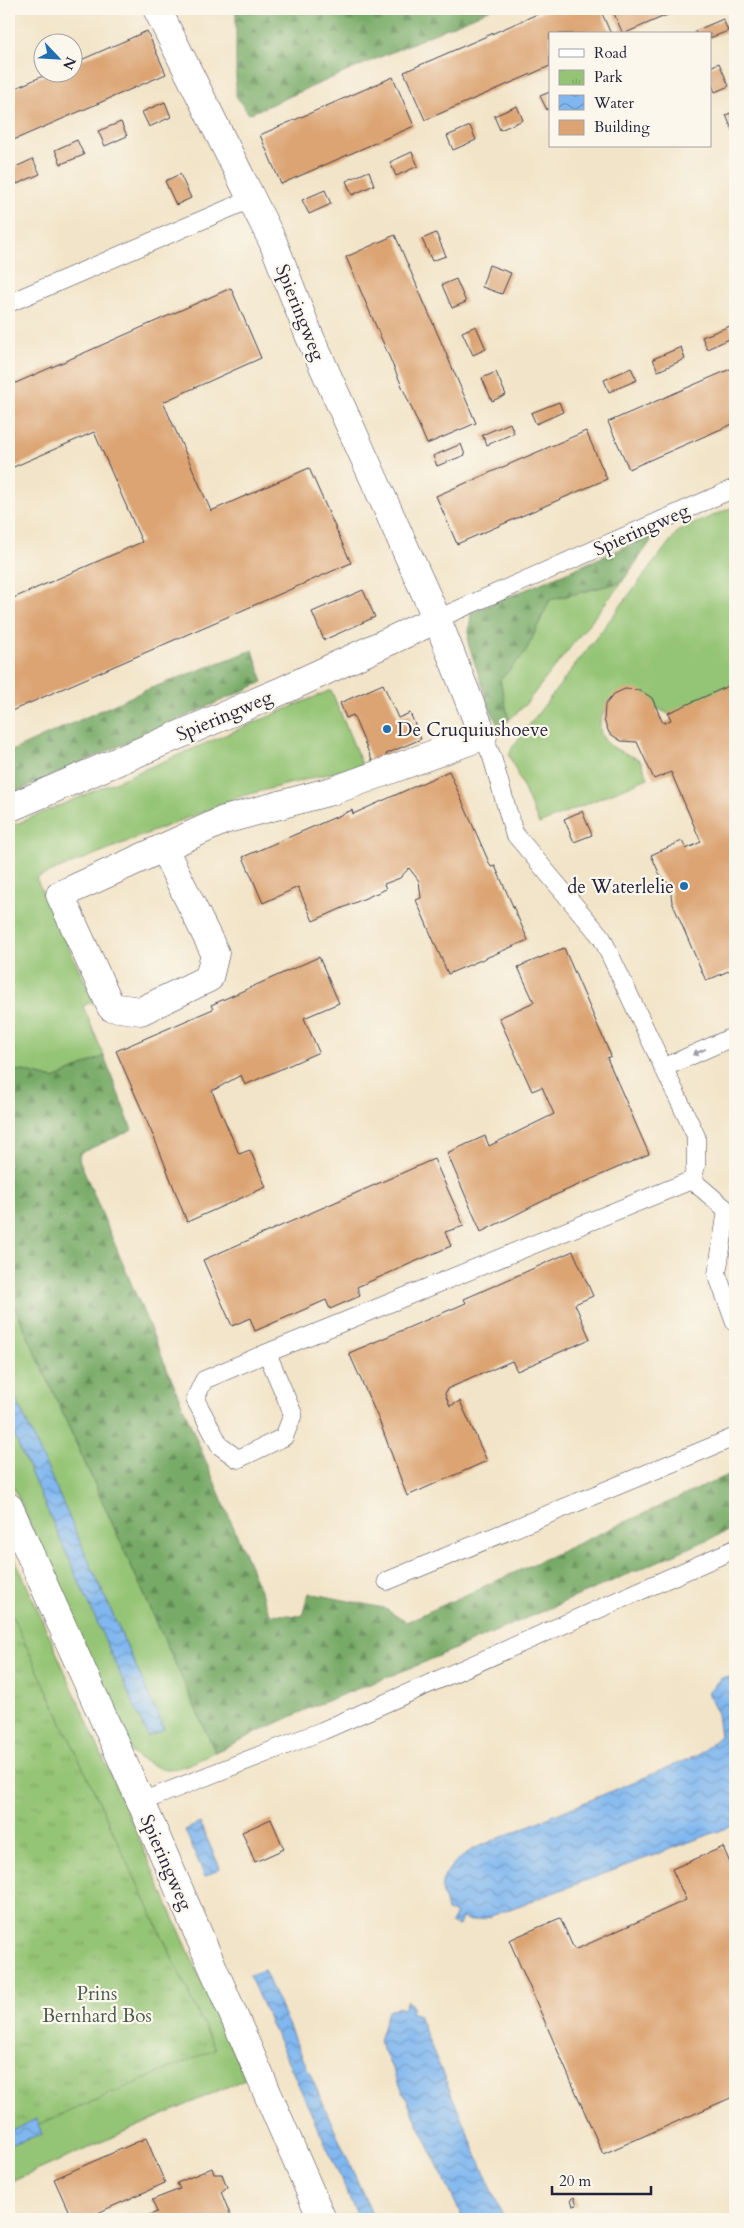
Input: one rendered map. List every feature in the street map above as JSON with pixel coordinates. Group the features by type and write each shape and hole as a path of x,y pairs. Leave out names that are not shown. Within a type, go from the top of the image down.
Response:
{"street":[{"name":"Spieringweg","path":"9,808 286,689 437,619 309,335 273,242 157,9"},
{"path":"164,849 215,954 209,978 141,1011 111,1007 60,895 224,820 334,790 483,736 437,619"},
{"name":"Spieringweg","path":"9,1507 141,1802 322,2219"}],"lane":[{"path":"9,303 251,199"},
{"name":"Spieringweg","path":"437,619 735,488"},
{"path":"483,736 492,758 514,833 602,938 696,1136 696,1166 692,1180"},
{"path":"663,1068 735,1036"},
{"path":"692,1180 731,1211 716,1274 735,1323"},
{"path":"267,1353 293,1414 284,1437 238,1459 220,1446 195,1399 204,1380 267,1353 692,1180"},
{"path":"387,1581 735,1437"},
{"path":"141,1802 322,1731 735,1548"}],"green space":[{"path":"236,9 491,9 249,114 236,96"},
{"path":"735,506 735,690 673,716 640,700 611,702 601,718 600,730 602,736 614,748 640,760 648,778 539,824 509,755 513,746 678,531"},
{"path":"656,534 622,582 550,600 525,653 500,680 509,720 500,730 489,706 468,643 471,613"},
{"path":"622,582 524,706 509,720 500,680 525,653 550,600"},
{"path":"253,650 263,682 9,795 9,752 146,690"},
{"path":"331,690 362,765 242,796 36,878 94,1001 83,1006 104,1056 54,1079 23,1071 9,1070 9,827"},
{"path":"104,1056 132,1130 80,1153 79,1159 270,1614 302,1616 309,1593 384,1608 406,1622 735,1472 735,1528 418,1665 314,1706 215,1752 9,1294 9,1070 23,1071 54,1079"},
{"path":"9,1294 215,1752 182,1767 164,1769 144,1761 132,1753 9,1477 9,1424 148,1736 164,1729 9,1383"},
{"name":"Prins Bernhard Bos","path":"9,1545 245,2079 9,2183"},
{"name":"Prins Bernhard Bos","path":"9,1609 215,2049 9,2137"}],"water":[{"path":"9,1383 164,1729 148,1737 9,1424"},
{"path":"732,1677 735,1680 735,1825 483,1919 470,1921 462,1918 459,1926 451,1923 456,1913 447,1911 442,1884 446,1873 459,1859 473,1849 698,1755 720,1736 717,1714 708,1692 721,1678"},
{"path":"200,1823 220,1868 205,1877 185,1830"},
{"path":"264,1970 374,2219 359,2219 249,1975"},
{"path":"407,2001 413,2006 411,2012 418,2015 504,2219 463,2219 379,2041 388,2011 397,2007 403,2009"},
{"path":"36,2119 42,2134 9,2145 9,2132"}],"building":[{"path":"549,9 600,9 610,32 549,32 549,66 425,120 404,72"},
{"path":"612,9 681,9 628,32 622,32"},
{"path":"723,19 728,31 712,37 712,32 695,31"},
{"path":"147,31 166,74 9,142 9,91 32,81 82,82 82,60"},
{"path":"719,63 729,86 715,92 712,85 712,66"},
{"path":"393,77 414,126 281,184 260,135"},
{"path":"549,92 549,109 547,110 540,96"},
{"path":"165,102 171,117 149,127 142,112"},
{"path":"517,106 523,120 500,130 494,116"},
{"path":"735,111 735,137 726,115"},
{"path":"121,122 127,136 105,146 98,131"},
{"path":"470,126 476,140 453,150 447,136"},
{"path":"77,140 84,155 61,164 55,150"},
{"path":"412,152 418,166 396,176 390,162"},
{"path":"33,159 40,174 17,184 11,169"},
{"path":"369,171 374,185 352,195 346,181"},
{"path":"180,174 191,198 176,205 165,181"},
{"path":"325,190 331,204 309,214 302,200"},
{"path":"436,233 446,256 432,261 422,239"},
{"path":"395,235 476,423 427,444 346,257"},
{"path":"489,265 511,273 502,294 482,287"},
{"path":"456,279 466,302 452,308 442,285"},
{"path":"231,288 261,358 163,402 211,511 309,468 351,563 9,712 9,600 142,542 94,432 9,469 9,386"},
{"path":"476,326 486,349 473,355 462,332"},
{"path":"730,326 734,337 707,349 702,337"},
{"path":"681,347 685,359 658,371 653,359"},
{"path":"735,367 735,423 629,469 608,422"},
{"path":"631,368 637,380 609,392 604,380"},
{"path":"496,372 506,395 492,401 482,378"},
{"path":"559,402 563,412 536,424 531,413"},
{"path":"510,423 514,433 487,445 482,435"},
{"path":"586,431 607,479 457,544 436,496"},
{"path":"461,444 465,455 437,466 433,456"},
{"path":"363,590 375,617 324,640 312,612"},
{"path":"735,683 735,968 706,981 672,902 670,886 659,873 651,855 682,841 686,849 701,842 671,772 654,779 637,742 621,741 609,733 604,720 605,705 614,694 625,689 640,690 652,698 663,723 671,720 668,713"},
{"name":"De Cruquiushoeve","path":"383,684 398,718 410,713 421,739 386,754 388,759 374,765 353,715 346,718 340,703"},
{"path":"449,771 491,867 495,866 528,940 448,974 416,900 421,898 419,881 409,868 400,878 384,884 386,889 313,921 298,887 263,903 243,857 352,810 353,814"},
{"path":"582,811 592,835 574,842 564,819"},
{"path":"564,948 611,1056 607,1058 649,1154 553,1196 481,1232 447,1153 485,1136 489,1146 554,1114 542,1087 532,1091 499,1018 534,1002 518,967"},
{"path":"319,957 339,1003 304,1018 319,1052 245,1085 241,1075 212,1091 239,1154 250,1150 266,1187 187,1222 158,1147 116,1051 213,1009 211,1005"},
{"path":"434,1159 464,1226 445,1232 451,1246 357,1287 360,1296 330,1309 326,1300 255,1331 250,1318 232,1326 203,1260"},
{"path":"573,1251 593,1296 575,1304 590,1339 517,1371 512,1361 447,1389 445,1394 450,1406 460,1401 487,1461 407,1496 379,1420 349,1353 466,1303 464,1299"},
{"path":"271,1819 284,1849 255,1862 242,1832"},
{"path":"723,1847 735,1874 735,2096 603,2154 509,1940 560,1918 574,1949 579,1948 686,1900 672,1869"},
{"path":"146,2138 165,2183 84,2219 72,2219 54,2179"},
{"path":"212,2168 214,2174 222,2174 227,2187 221,2192 232,2219 146,2219 145,2217 157,2212 152,2200 180,2189 177,2183"},
{"path":"574,2197 577,2205 573,2206 571,2199"}],"place":[{"name":"De Cruquiushoeve","path":"387,729"},
{"name":"de Waterlelie","path":"684,886"}]}
